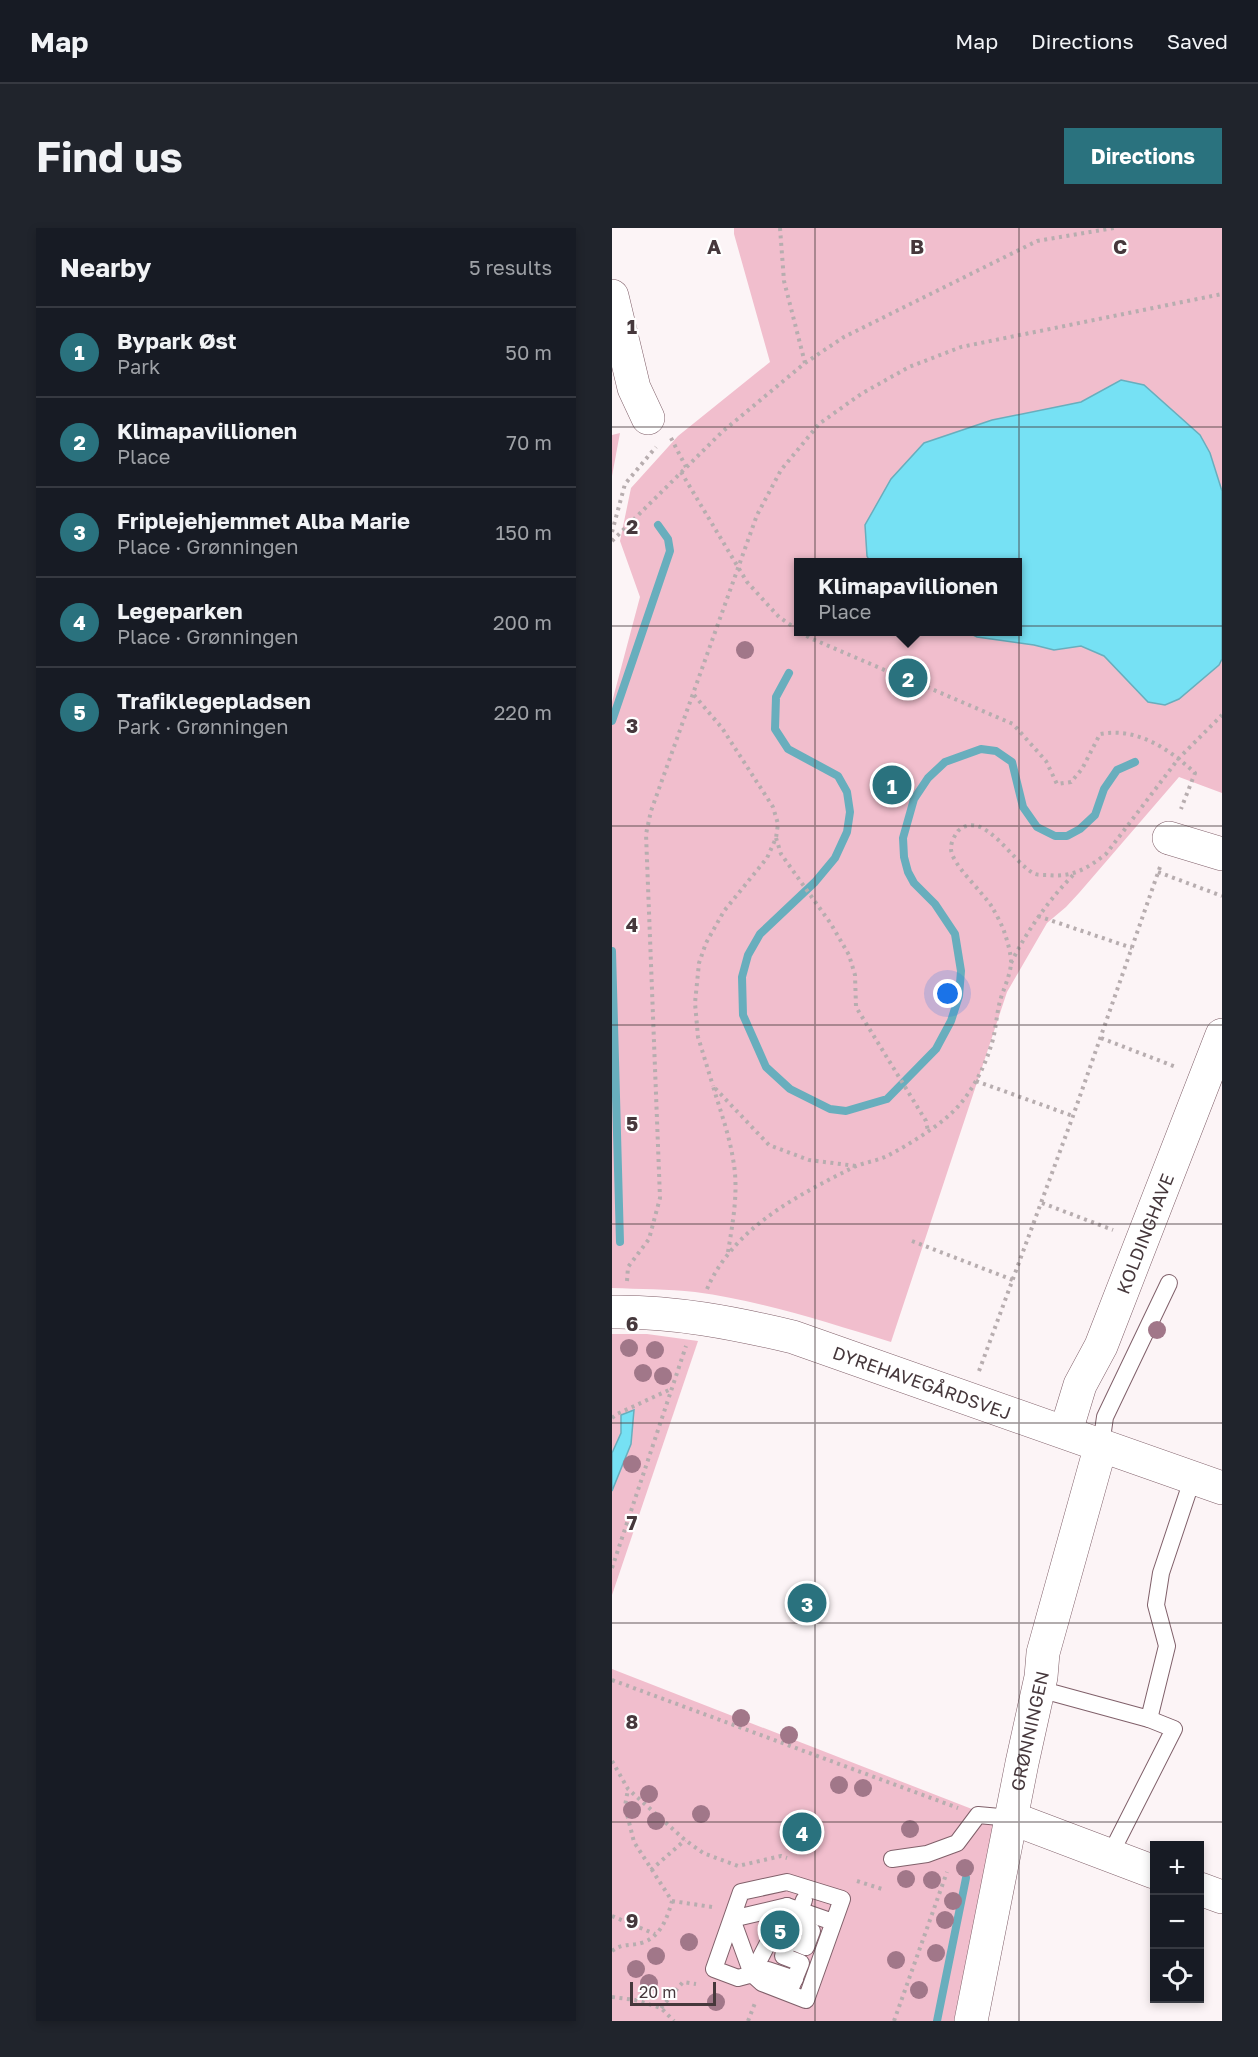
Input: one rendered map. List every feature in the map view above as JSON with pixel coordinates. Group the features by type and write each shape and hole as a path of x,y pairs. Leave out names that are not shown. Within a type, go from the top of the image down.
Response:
{"street":[{"path":"612,296 633,388 659,431"},
{"path":"1169,838 1222,854"},
{"name":"KOLDINGHAVE","path":"1066,1431 1080,1386 1101,1346 1222,1035"},
{"name":"DYREHAVEGÅRDSVEJ","path":"617,1312 694,1318 757,1328 793,1337 1208,1482"},
{"name":"GRØNNINGEN","path":"971,2021 1039,1689 1043,1653 1101,1445"},
{"path":"1011,1818 1150,1870"},
{"path":"1204,1890 1222,1897"}],"lane":[{"path":"1101,1445 1105,1417 1168,1283"},
{"path":"1149,1719 1167,1646 1156,1605 1161,1572 1208,1482"},
{"path":"1039,1689 1149,1719 1174,1729 1110,1855"},
{"path":"892,1859 927,1854 957,1844 978,1815 1011,1818"},
{"path":"787,1882 808,1889 842,1899 812,1984 793,1984 768,1970 738,1978 714,1969 741,1892 787,1882"},
{"path":"752,1974 793,1908 808,1889"},
{"path":"793,1908 795,1924 812,1931 806,1947 789,1940 783,1956 801,1963 793,1984"},
{"path":"732,1919 793,1908 833,1922"},
{"path":"732,1919 752,1974"}],"path":[{"path":"780,228 784,281 805,363"},
{"path":"612,541 722,432 805,363 843,337 1037,241 1114,228"},
{"path":"617,1312 628,1268 649,1239 660,1198 646,834 651,811 757,515 781,470 819,424 861,394 899,372 961,347 1222,294"},
{"path":"612,532 625,484 659,431 686,467"},
{"path":"681,472 747,582 779,618 794,628"},
{"path":"807,636 894,674"},
{"path":"920,684 1013,724 1046,761 1057,784 1071,782 1082,769 1100,734 1113,732 1151,741 1179,758 1195,773 1169,838 1073,1116 968,1398"},
{"path":"694,695 722,728 773,807 778,824 776,838 767,858 724,911 706,943 699,963 695,986 697,1029 704,1062 733,1158 735,1210 728,1252"},
{"path":"612,1568 694,1318 713,1274 728,1252 751,1229 782,1207 856,1166 887,1156 928,1131 953,1112 976,1081 991,1046 997,1011 1011,963 1038,916 1075,874 1106,854 1179,758 1222,715"},
{"path":"1011,963 1004,932 991,906 954,858 950,848 954,837 960,829 971,826 982,828 995,836 1019,863 1035,874 1055,876 1075,874"},
{"path":"776,838 781,854 831,924 849,955 855,975 856,1007 926,1121 928,1131"},
{"path":"1158,872 1222,896"},
{"path":"1038,916 1132,948"},
{"path":"1101,1038 1205,1078"},
{"path":"976,1081 1073,1116"},
{"path":"713,1086 769,1145 809,1161 856,1166"},
{"path":"1041,1203 1142,1241"},
{"path":"912,1241 1013,1280"},
{"path":"612,1418 672,1389"},
{"path":"612,1680 978,1815"},
{"path":"612,1761 628,1789 703,1853 738,1866 781,1856 791,1859"},
{"path":"612,1951 620,1945 644,1942 655,1934 668,1919 672,1900 634,1842 625,1806 628,1789"},
{"path":"651,1870 686,1840"},
{"path":"894,2021 957,1844"},
{"path":"847,1878 882,1889"},
{"path":"612,1916 655,1934"},
{"path":"612,1997 635,2000 661,2008 674,2021"},
{"path":"748,2021 755,2002"}],"shaded area":[{"path":"734,228 1222,228 1222,793 1179,777 1079,893 1047,923 1007,992 891,1342 794,1313 720,1296 685,1291 612,1288 612,702 640,597 620,541 631,488 678,436 770,362"},
{"path":"620,433 612,476 612,435"},
{"path":"612,1334 647,1334 698,1341 612,1595"},
{"path":"612,1669 995,1818 954,2021 612,2021"}],"water":[{"path":"1121,380 1144,385 1200,435 1210,453 1222,491 1222,659 1219,665 1179,699 1165,705 1148,702 1104,656 1081,646 1054,650 975,636 1022,636 1022,558 868,558 867,556 865,525 891,479 924,443 992,420 1081,402"},
{"path":"634,1410 631,1444 612,1491 612,1453 621,1433 621,1415"}],"waterway":[{"path":"612,721 670,551 668,539 658,525"},
{"path":"789,673 776,697 775,729 788,749 838,776 847,792 850,812 847,832 835,858 815,882 760,934 748,955 742,977 743,1015 766,1067 790,1089 830,1109 846,1111 887,1099 936,1049 951,1021 959,996 961,971 955,934 935,904 914,883 904,857 903,838 914,799 928,778 945,762 981,749 996,751 1012,762 1023,807 1037,827 1055,836 1067,836 1080,829 1095,815 1104,789 1117,770 1135,762"},
{"path":"612,951 620,1242"},
{"path":"937,2021 966,1878"}],"place":[{"name":"Klimapavillionen","path":"908,678"},
{"name":"Bypark Øst","path":"892,785"},
{"name":"Friplejehjemmet Alba Marie","path":"807,1603"},
{"name":"Legeparken","path":"802,1832"},
{"name":"Trafiklegepladsen","path":"780,1930"}]}
